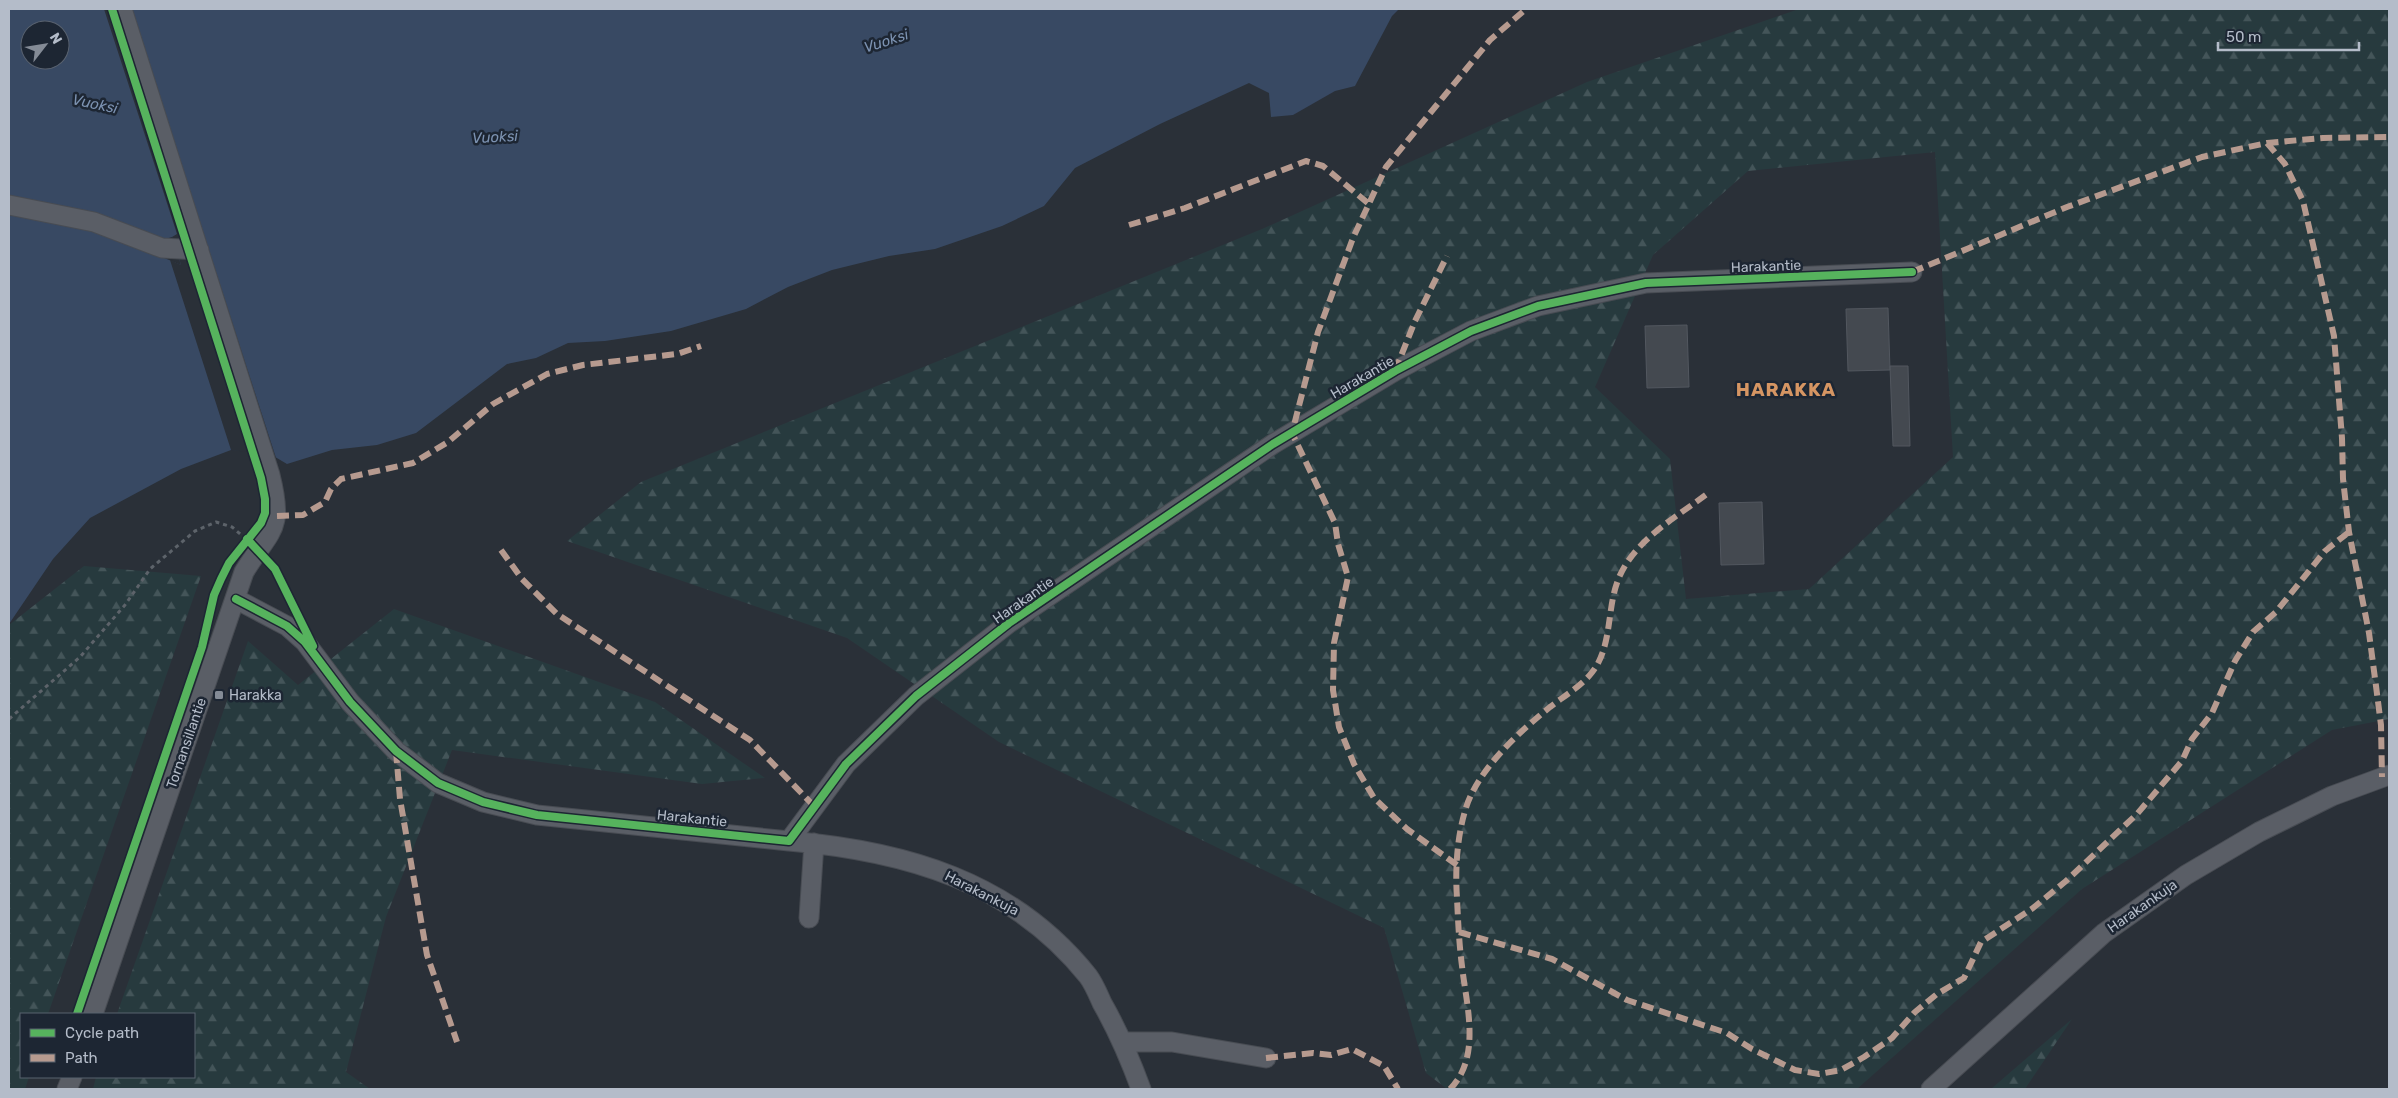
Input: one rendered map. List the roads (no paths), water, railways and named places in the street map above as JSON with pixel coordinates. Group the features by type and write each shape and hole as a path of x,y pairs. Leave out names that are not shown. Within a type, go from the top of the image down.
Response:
{"street":[{"name":"Tornansillantie","path":"93,1013 236,599 244,572 248,546 273,529 277,516 276,500 270,475 122,9"},
{"path":"9,206 94,222 162,248 199,250"},
{"name":"Harakantie","path":"236,599 288,626 305,642 350,702 396,751 438,783 447,787 484,802 537,815 789,841 846,764 916,696 1009,623 1273,444 1395,371 1471,331 1538,306 1646,283 1912,272"},
{"name":"Harakankuja","path":"1931,1089 2104,933 2186,875 2259,832 2332,796 2389,775"},
{"name":"Harakankuja","path":"789,841 853,848 920,863 963,880 1014,907 1054,938 1089,978 1123,1042 1140,1088"},
{"path":"809,918 814,843"},
{"path":"1123,1042 1172,1042 1266,1058"}],"water":[{"name":"Vuoksi","path":"9,9 1399,9 1392,16 1355,86 1335,91 1293,115 1271,117 1269,93 1249,83 1160,124 1075,168 1044,206 1002,226 935,249 889,256 832,270 788,287 746,309 671,331 605,341 568,343 536,358 507,364 416,433 377,445 332,450 287,464 265,451 231,450 181,469 90,518 53,559 9,624 9,210 95,229 181,265 172,237 155,242 9,198"}],"place":[{"name":"Harakka","path":"219,695"}],"district":[{"name":"HARAKKA","path":"1786,389"}]}
